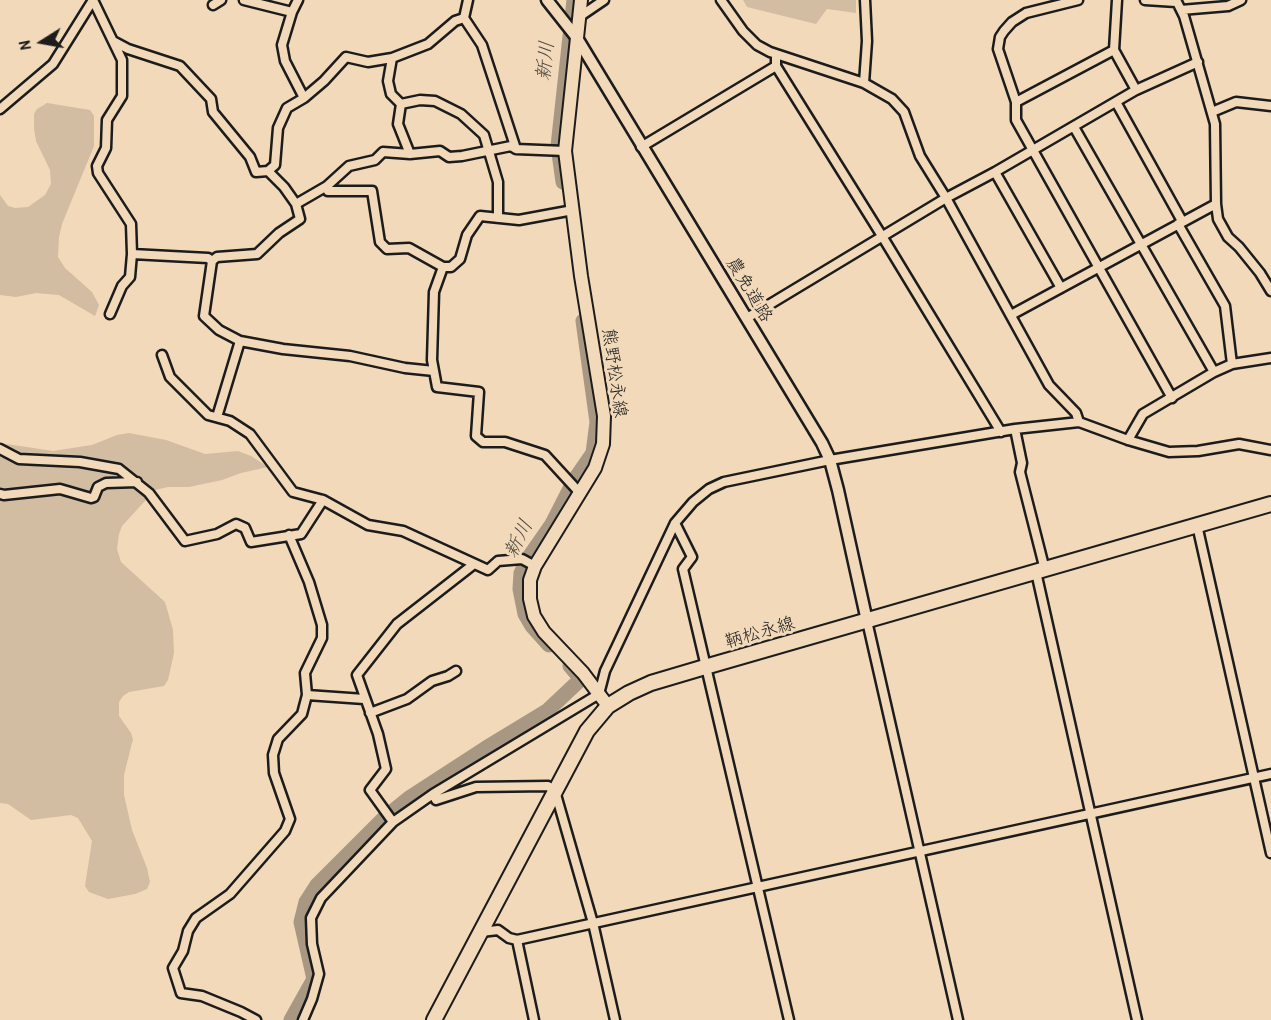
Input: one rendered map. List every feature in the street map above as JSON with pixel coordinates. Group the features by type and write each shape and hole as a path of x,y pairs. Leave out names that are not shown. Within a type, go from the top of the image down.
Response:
{"main road":[{"name":"熊野松永線","path":"581,0 559,151 573,210 581,276 604,416 603,444 595,468 535,566 530,580 530,599 534,616 544,632 583,673 609,706"},
{"name":"鞆松永線","path":"434,1020 587,730 609,706 629,693 651,683 705,667 1271,504"}],"street":[{"path":"93,0 122,60 122,96 107,120 106,148 97,166 98,173 131,224 130,277 122,286 110,314"},
{"path":"0,108 53,64 93,0"},
{"path":"244,0 292,12"},
{"path":"298,0 282,45 285,61 304,98"},
{"path":"468,0 464,18 482,45 516,149"},
{"name":"農免道路","path":"547,0 576,36 822,443 830,460 867,621"},
{"path":"579,17 604,0"},
{"path":"721,0 743,31 757,45 776,54 864,83 892,99 904,112 920,156 946,198 1049,385 1076,413 1079,422"},
{"path":"864,83 867,41 865,0"},
{"path":"1078,0 1026,13 1012,22 1004,31 998,49 1016,102 1016,120 1172,398"},
{"path":"1117,0 1114,50 1136,90"},
{"path":"1145,0 1176,1 1181,10 1215,124 1218,219 1228,237 1260,273 1271,291"},
{"path":"1181,10 1228,6 1241,0"},
{"path":"113,41 128,50 180,66 211,99 213,112 250,157 256,172 268,171 274,165 278,128 287,108 304,98 324,81 345,57 368,62 392,58 428,44 455,21 464,18"},
{"path":"1016,102 1114,50"},
{"path":"776,54 776,66 1001,432"},
{"path":"392,58 388,81 391,94 400,104 398,124 410,154"},
{"path":"747,318 946,198 1136,90 1198,62"},
{"path":"641,147 776,66"},
{"path":"400,104 420,100 435,101 461,114 484,135 498,182 498,218"},
{"path":"1116,102 1225,306 1232,364"},
{"path":"1212,111 1236,102 1271,106"},
{"path":"1074,127 1214,372"},
{"path":"296,204 327,186 349,166 375,160 383,152 410,154 440,151 449,157 511,146 516,149 559,151"},
{"path":"268,171 284,187 296,204 300,219 279,233 257,254 217,257 212,261 204,316 219,330 240,341 283,349 350,356 405,368 434,371"},
{"path":"995,172 1061,288"},
{"path":"327,186 328,191 372,191 380,243 387,249 409,248 443,267 451,267 460,259 467,235 480,216 519,220 573,210"},
{"path":"1011,315 1216,204"},
{"path":"132,254 208,258 212,261"},
{"path":"443,267 434,292 432,360 437,387 479,392 476,436 483,442 505,442 545,455 579,492"},
{"path":"217,417 240,341"},
{"path":"162,355 170,377 208,415 230,421 250,434 293,492 323,500 368,525 403,531 488,570 498,561 522,559 535,566"},
{"path":"1128,440 1143,414 1214,372 1232,364 1271,358"},
{"path":"303,1020 319,975 312,945 311,918 321,898 393,822 433,794 599,694 605,671 675,523 693,502 709,489 724,482 830,460 1016,429 1079,422 1169,452 1198,451 1239,444 1271,450"},
{"path":"1016,429 1022,463 1020,472 1091,815 1137,1020"},
{"path":"0,449 19,459 80,462 119,469 150,492 185,541 217,534 236,524 245,528 251,542 301,534 323,500"},
{"path":"0,494 60,489 91,498 94,497 98,487 106,483 137,482"},
{"path":"675,523 692,557 683,569 789,1020"},
{"path":"1197,525 1271,853"},
{"path":"256,1020 202,996 181,993 173,968 183,951 188,931 196,918 230,894 285,831 290,819 274,773 273,754 278,739 302,714 307,695 306,672 322,638 322,625 309,582 289,535"},
{"path":"393,822 370,790 386,769 357,675 397,624 474,564"},
{"path":"867,621 958,1020"},
{"path":"370,713 407,699 432,681 456,671"},
{"path":"307,695 364,699"},
{"path":"481,932 498,930 509,938 517,940 1271,774"},
{"path":"433,794 436,800 476,787 548,786 555,791 593,923 615,1020"},
{"path":"517,940 534,1020"}],"shaded area":[{"path":"743,0 856,0 856,13 827,9 816,24 747,7"},
{"path":"47,103 90,110 94,116 94,146 62,224 58,257 65,268 92,292 99,305 95,316 59,295 36,293 16,297 0,295 0,195 8,206 28,207 45,195 51,184 50,170 36,141 34,128 34,114 37,109"},
{"path":"129,433 166,440 205,454 238,451 268,467 189,487 168,487 155,490 122,526 119,534 117,549 121,562 165,602 173,630 174,653 168,680 164,686 129,692 119,702 119,716 133,739 124,775 124,795 132,830 150,882 147,889 135,894 108,899 89,892 85,886 92,841 78,818 71,815 31,820 8,804 0,803 0,443 53,451 92,445"}],"waterway":[{"name":"新川","path":"563,182 558,146 574,0"},
{"name":"新川","path":"549,645 532,626 525,614 520,589 521,573 552,524 575,479 593,453 597,422 583,321"},
{"name":"新川","path":"291,1020 314,979 301,922 306,902 317,885 383,819 409,798 547,711 581,679 570,666"}]}
